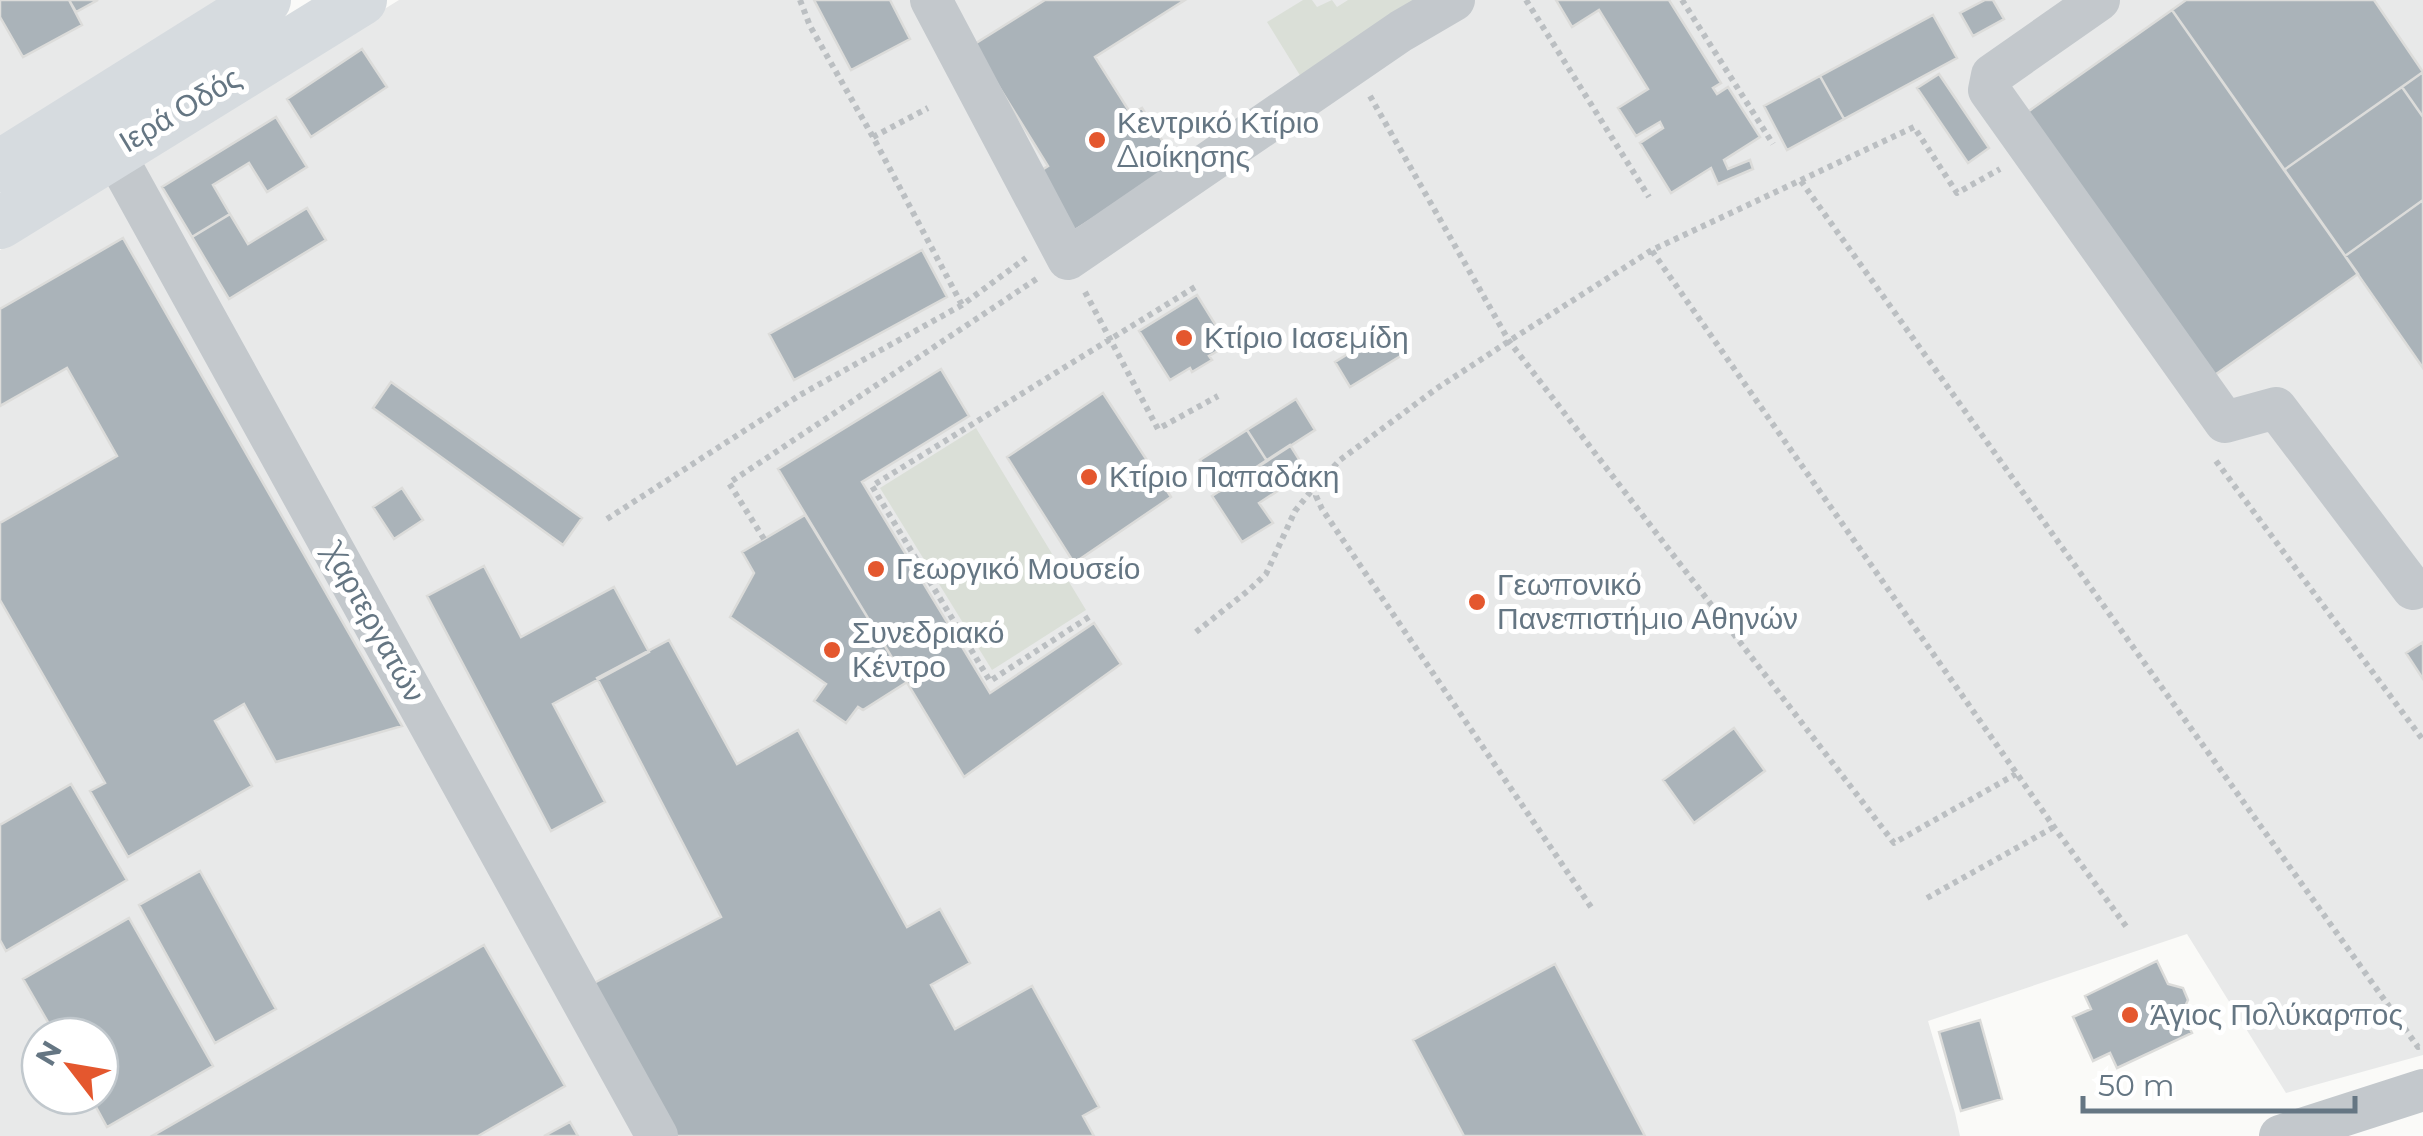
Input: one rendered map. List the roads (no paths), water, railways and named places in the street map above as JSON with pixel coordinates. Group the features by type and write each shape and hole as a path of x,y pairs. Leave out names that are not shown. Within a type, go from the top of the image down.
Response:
{"main road":[{"name":"Ιερά Οδός","path":"0,222 102,130 265,0"},
{"name":"Ιερά Οδός","path":"0,166 102,130 361,0"}],"street":[{"path":"931,0 1062,248 1454,0"},
{"path":"2099,0 1992,75 1989,90 2225,422 2276,408 2413,590"},
{"name":"Χαρτεργατών","path":"102,130 657,1136"},
{"path":"2309,1132 2423,1090"}],"place":[{"name":"Κεντρικό Κτίριο Διοίκησης","path":"1097,140"},
{"name":"Κτίριο Ιασεμίδη","path":"1184,338"},
{"name":"Κτίριο Παπαδάκη","path":"1089,477"},
{"name":"Γεωργικό Μουσείο","path":"876,569"},
{"name":"Γεωπονικό Πανεπιστήμιο Αθηνών","path":"1477,602"},
{"name":"Συνεδριακό Κέντρο","path":"832,650"},
{"name":"Άγιος Πολύκαρπος","path":"2130,1015"}]}
